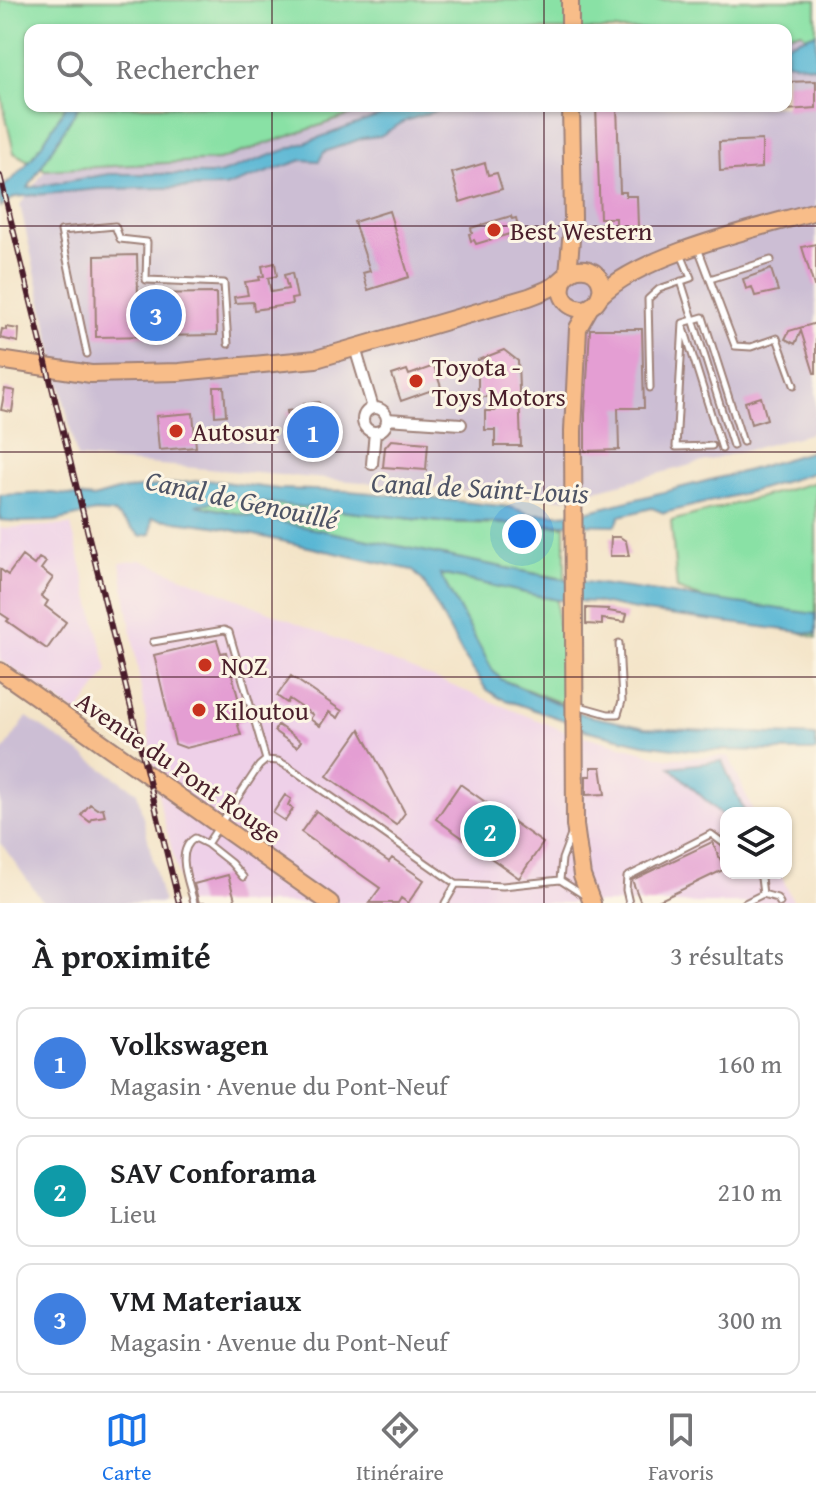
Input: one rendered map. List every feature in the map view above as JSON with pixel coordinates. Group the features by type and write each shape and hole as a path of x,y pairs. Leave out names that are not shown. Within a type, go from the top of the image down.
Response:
{"main road":[{"path":"570,0 570,24"},
{"path":"571,112 573,218 567,275 561,289 567,303 566,390 573,431"},
{"path":"590,901 582,876 575,825 573,431 578,328 607,289 648,265 816,211"},
{"path":"529,297 567,303 579,309 595,302 601,284 579,249 573,218"},
{"path":"0,360 91,374 179,372 316,359 529,297 556,285 579,269 592,272 648,265"},
{"name":"Avenue du Pont Rouge","path":"0,671 330,903"}],"street":[{"path":"355,348 373,408"},
{"path":"373,408 384,411 387,419 385,426 375,432 367,429 363,418 366,411 373,408"},
{"path":"387,419 461,424"},
{"path":"372,464 375,432"}],"lane":[{"path":"87,354 61,231 115,226 120,239 147,242 146,280 224,283 228,344"},
{"path":"697,247 735,346 751,347 777,338 794,385"},
{"path":"650,388 648,299 659,289 691,278 681,253"},
{"path":"710,279 771,260"},
{"path":"681,281 733,446"},
{"path":"683,323 703,317 743,442"},
{"path":"683,323 676,447 712,446"},
{"path":"683,323 722,449"},
{"path":"153,642 224,630 229,632 266,760"},
{"path":"575,707 618,714 622,701 619,643"},
{"path":"207,844 266,760"},
{"path":"266,760 278,761 289,767 456,884 503,886 560,880 590,901"},
{"path":"560,880 562,859 575,825"},
{"path":"629,903 627,877 711,834 720,841"},
{"path":"194,903 183,855 186,845 195,838 231,863 243,877"},
{"path":"761,879 763,894"},
{"path":"445,903 456,884"},
{"path":"745,903 763,894 777,898 780,903"}],"shaded area":[{"path":"802,31 816,50 816,432 562,499 77,458 20,205 45,170 219,160 359,112 792,112 792,33"},
{"path":"71,525 108,671 77,714 0,660 0,528"},
{"path":"141,560 562,730 666,758 729,756 751,807 720,807 720,879 783,879 794,903 186,903 161,809 120,563"},
{"path":"27,717 137,792 163,903 44,903 0,842 0,756"}],"green space":[{"path":"0,0 816,0 816,50 802,32 792,33 792,24 24,24 24,112 359,112 219,160 45,170 14,153 0,90"},
{"path":"816,482 816,638 677,589 671,521"},
{"path":"229,499 440,522 565,526 565,579 193,505"},
{"path":"439,573 557,600 557,623 564,631 566,705 502,680 493,671"}],"water":[{"path":"816,33 816,67 792,63 792,42"},
{"path":"62,112 75,112 28,188 109,174 219,174 390,112 432,112 405,121 380,136 363,138 324,152 319,161 302,160 225,187 98,189 15,197 0,207 0,189 11,181 45,140"},
{"name":"Canal de Genouillé","path":"816,450 816,472 664,513 652,508 620,516 616,525 440,522 229,499 196,505 556,578 816,614 816,634 646,612 595,602 557,600 440,574 493,671 502,680 585,715 645,728 816,736 816,751 689,750 644,744 585,730 500,698 486,689 463,655 423,581 412,570 214,526 152,518 151,534 141,536 114,513 95,512 55,521 0,520 0,495 52,493 93,498 121,490 207,480 278,489 418,497 510,507 530,514 586,512"},
{"path":"722,761 742,807 720,807 720,813 670,767"}],"building":[{"path":"816,81 816,108 792,110 792,82"},
{"path":"596,112 617,112 620,192 626,192 626,196 637,196 638,227 616,227 616,218 600,218"},
{"path":"762,140 762,168 720,171 719,142"},
{"path":"485,163 488,175 497,173 502,189 460,202 452,173"},
{"path":"389,211 409,277 368,290 363,273 370,271 354,222"},
{"name":"Best Western","path":"511,216 512,219 516,218 516,232 476,244 474,240 471,241 471,228"},
{"path":"816,244 816,286 814,286 802,247"},
{"path":"137,255 138,294 216,293 217,335 96,337 95,256"},
{"path":"275,263 277,276 268,278 271,292 288,289 284,275 292,273 297,298 291,299 292,304 254,310 253,302 235,303 234,297 248,295 245,282 260,280 259,277 264,276 262,266"},
{"path":"771,269 778,291 755,296 752,287 746,289 743,279"},
{"path":"816,323 814,373 801,331 795,344 785,339 789,331"},
{"path":"6,327 19,329 18,342 0,338 2,329 6,330"},
{"path":"590,329 642,329 644,408 618,408 619,450 585,451"},
{"path":"504,350 518,361 521,446 495,446 495,430 485,430 485,411 495,411 495,397 478,397 478,360"},
{"name":"Toyota - Toys Motors","path":"434,366 441,387 401,401 392,375 407,370 409,375"},
{"path":"214,387 224,387 226,415 215,416"},
{"path":"5,389 15,391 12,412 1,410"},
{"path":"761,397 767,419 751,424 745,402"},
{"path":"319,402 322,426 336,425 338,446 331,447 332,452 312,455 310,438 291,440 287,411 305,409 304,404"},
{"name":"Autosur","path":"193,413 196,447 159,450 156,416"},
{"path":"391,440 428,443 426,470 383,467 385,447"},
{"path":"611,537 626,541 629,556 610,556"},
{"path":"22,556 34,565 39,558 46,562 41,569 53,578 41,596 48,601 45,606 66,622 47,649 0,613 0,569 8,575"},
{"path":"586,608 627,614 625,622 602,619 602,625 586,624"},
{"path":"217,640 221,653 226,652 244,720 237,722 241,735 186,748 175,744 154,655"},
{"path":"291,676 342,711 338,718 329,712 320,726 310,719 313,715 289,699 287,703 277,696"},
{"path":"278,725 301,741 297,747 274,731"},
{"path":"360,729 405,813 396,825 327,776"},
{"path":"591,767 601,767 605,794 586,795 586,776 591,776"},
{"path":"460,784 543,843 519,878 436,819"},
{"path":"285,795 291,799 288,805 293,809 285,821 273,813"},
{"path":"90,804 97,809 103,808 105,816 93,818 90,822 81,815"},
{"path":"316,811 389,862 392,858 424,880 408,903 401,898 398,903 369,903 380,888 301,832"},
{"path":"712,842 720,859 720,871 654,903 641,903 632,880"},
{"path":"228,875 236,903 199,903 194,884"}],"railway":[{"path":"0,176 179,903"}],"place":[{"name":"Best Western","path":"494,230"},
{"name":"VM Materiaux","path":"156,315"},
{"name":"Toyota - Toys Motors","path":"416,381"},
{"name":"Autosur","path":"176,431"},
{"name":"Volkswagen","path":"313,432"},
{"name":"NOZ","path":"205,665"},
{"name":"Kiloutou","path":"199,710"},
{"name":"SAV Conforama","path":"490,831"}],"water label":[{"name":"Canal de Saint-Louis","path":"480,487"}]}
